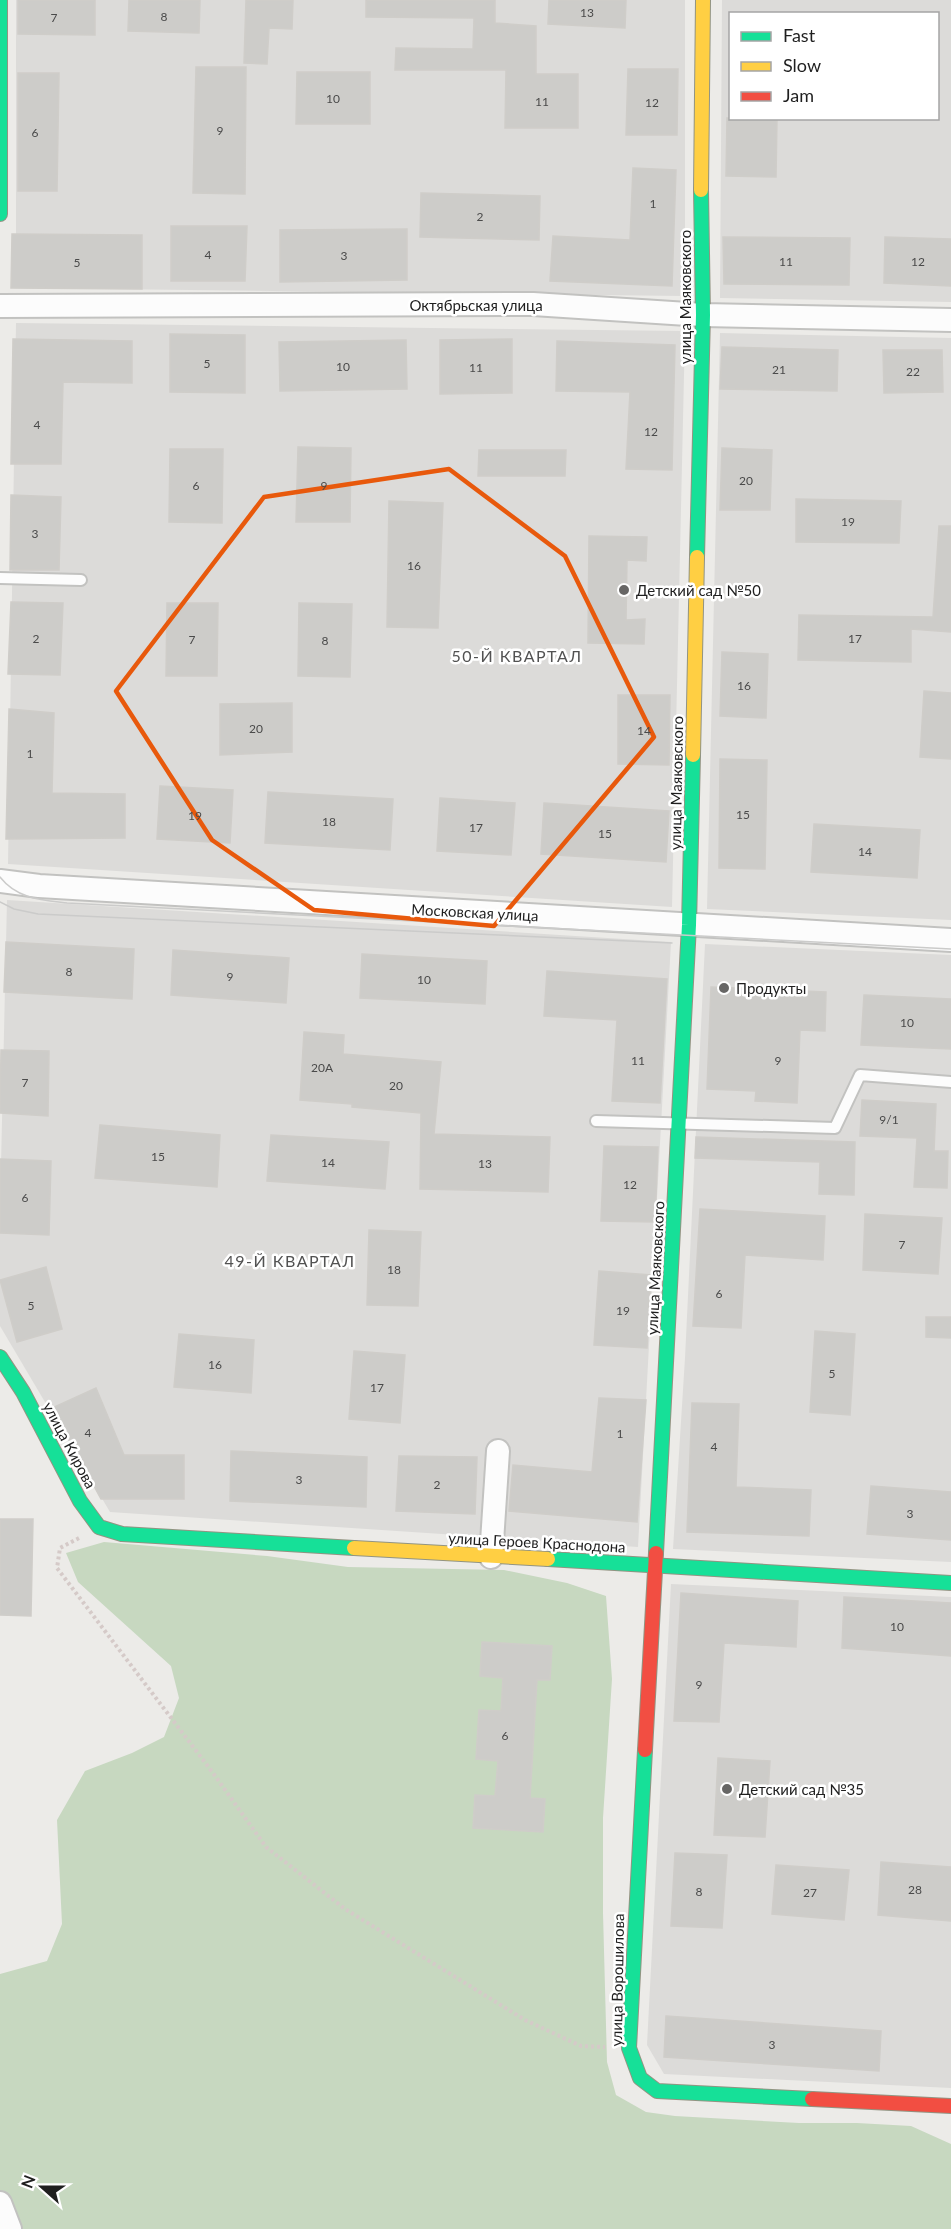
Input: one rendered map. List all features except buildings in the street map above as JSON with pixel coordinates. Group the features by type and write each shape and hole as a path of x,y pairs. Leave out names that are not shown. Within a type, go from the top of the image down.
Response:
{"street":[{"path":"0,0 0,214"},
{"name":"улица Маяковского","path":"654,1565 668,1357 689,925 703,315 701,224 703,0"},
{"name":"Октябрьская улица","path":"0,306 533,304 703,315 951,320"},
{"name":"Московская улица","path":"0,881 39,886 951,940"},
{"name":"улица Кирова","path":"0,1357 23,1392 80,1501 99,1527"},
{"path":"490,1557 498,1451"},
{"name":"улица Героев Краснодона","path":"99,1527 122,1534 951,1583"},
{"name":"улица Ворошилова","path":"654,1565 629,2048 640,2078 657,2091 951,2106"},
{"path":"0,2203 10,2229"}],"lane":[{"path":"0,578 81,580"},
{"path":"596,1121 835,1128 860,1075 951,1082"}],"path":[{"path":"99,1527 60,1548 57,1568 213,1773 266,1847 345,1909 525,2020 581,2046"}],"highlighted area":[{"path":"449,469 565,556 654,737 494,926 314,910 212,840 116,691 264,497"}],"shaded area":[{"path":"16,0 685,0 685,296 16,288"},
{"path":"722,0 951,0 951,302 720,298"},
{"path":"16,323 685,331 672,907 8,864"},
{"path":"720,333 951,338 951,920 707,909"},
{"path":"7,900 671,942 638,1547 110,1512 0,1326 0,1209"},
{"path":"705,944 951,955 951,1562 673,1549 685,1358"},
{"path":"671,1584 951,1597 951,2088 664,2074 647,2045"}],"green space":[{"path":"104,1542 267,1556 348,1567 504,1570 567,1583 606,1596 612,1679 603,1818 603,1913 607,2062 616,2095 646,2112 675,2116 911,2126 951,2144 951,2229 0,2229 0,1974 47,1961 62,1924 57,1820 85,1771 132,1753 164,1737 179,1698 171,1666 78,1582 66,1553"}],"tram line":[{"path":"0,877 22,894 67,903 951,949"},
{"path":"0,902 14,909 38,914 672,943"}],"traffic: fast":[{"path":"0,0 0,214"},
{"path":"697,557 703,315 701,190"},
{"path":"656,1553 689,925 693,755"},
{"path":"0,1357 23,1392 80,1501 99,1527 122,1534 354,1548"},
{"path":"548,1559 951,1583"},
{"path":"645,1750 629,2048 640,2078 657,2091 812,2099"}],"traffic: slow":[{"path":"701,190 703,0"},
{"path":"693,755 697,557"},
{"path":"354,1548 548,1559"}],"traffic: jam":[{"path":"645,1750 656,1553"},
{"path":"812,2099 951,2106"}],"place":[{"name":"Детский сад №50","path":"624,590"},
{"name":"Продукты","path":"724,988"},
{"name":"Детский сад №35","path":"727,1789"}],"district":[{"name":"50-Й КВАРТАЛ","path":"517,655"},
{"name":"49-Й КВАРТАЛ","path":"290,1260"}]}
